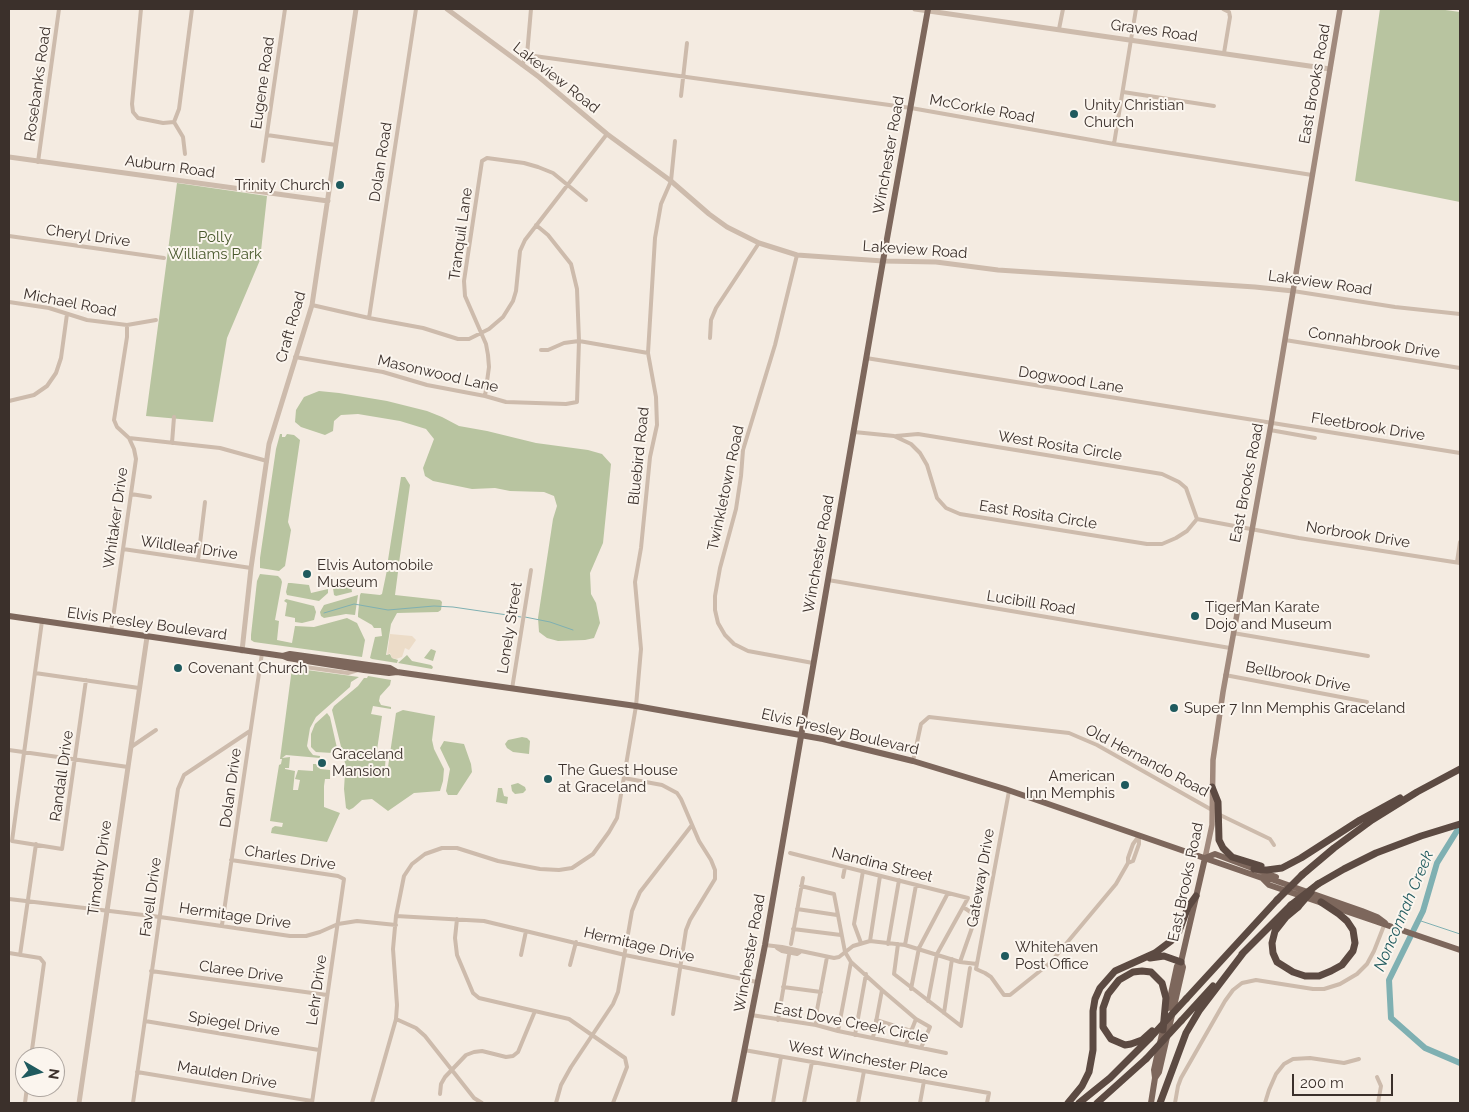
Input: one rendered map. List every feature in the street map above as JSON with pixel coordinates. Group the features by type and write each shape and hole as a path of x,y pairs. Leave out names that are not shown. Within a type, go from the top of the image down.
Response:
{"highway":[{"path":"1079,1103 1110,1078 1158,1024 1167,1019 1276,900 1302,875 1351,835 1417,792 1460,769"},
{"path":"1212,787 1218,802 1216,812 1220,843 1224,851 1229,856 1262,866 1288,864"},
{"path":"1254,869 1274,870 1301,858 1376,810 1395,800 1417,792"},
{"path":"1097,1103 1146,1060 1244,952 1320,883 1356,862 1421,836 1460,824"},
{"path":"1068,1103 1082,1086 1089,1072 1093,1050 1093,1011 1095,999 1100,988 1115,971 1155,953 1171,941 1179,931 1188,907 1196,896"},
{"path":"1294,906 1275,931 1272,943 1273,953 1278,962 1292,972 1305,976 1319,976 1331,972 1342,964 1353,951 1355,943 1353,930 1347,922 1334,910 1321,902"},
{"path":"1160,1103 1176,1057 1191,1024 1244,952"},
{"path":"1134,962 1159,956 1181,962"},
{"path":"1151,1034 1142,1040 1125,1045 1111,1039 1103,1027 1103,1008 1108,994 1119,980 1132,972 1151,972 1162,982 1166,998 1163,1030"}],"main road":[{"name":"East Brooks Road","path":"1212,787 1213,754 1225,675 1271,427 1340,9"},
{"name":"Winchester Road","path":"734,1103 765,946 882,261 928,10"},
{"name":"Elvis Presley Boulevard","path":"9,616 282,656 358,670 397,672 636,706 800,734 913,761 1009,791 1262,878 1299,888 1377,917 1388,924"},
{"name":"Elvis Presley Boulevard","path":"282,656 290,654 390,668 397,672"},
{"name":"East Brooks Road","path":"1156,1078 1154,1070 1177,966 1181,962 1216,812"},
{"path":"1205,858 1215,854 1286,881 1299,888"},
{"name":"Elvis Presley Boulevard","path":"1262,878 1269,885 1460,950"},
{"name":"East Brooks Road","path":"1151,1103 1183,967 1181,962"}],"street":[{"name":"Rosebanks Road","path":"38,162 59,9"},
{"path":"141,9 132,104 133,112 138,118 163,123 174,122"},
{"path":"174,122 179,109 192,9"},
{"name":"Eugene Road","path":"263,161 285,9"},
{"name":"Craft Road","path":"242,651 270,444 312,305 356,9"},
{"name":"Dolan Road","path":"369,318 416,9"},
{"name":"Lakeview Road","path":"447,9 522,65 607,134 670,180 727,227 759,243 797,255 882,261 936,262 998,270 1256,287 1460,314"},
{"path":"522,65 527,55 530,9"},
{"name":"Graves Road","path":"915,9 1330,68"},
{"path":"1059,29 1063,9"},
{"path":"1114,144 1136,9"},
{"path":"1223,9 1229,12 1230,17 1224,53"},
{"path":"681,96 687,43"},
{"name":"McCorkle Road","path":"527,55 911,108 1114,144 1312,175"},
{"path":"1123,92 1214,106"},
{"path":"174,122 183,138 186,154"},
{"path":"312,305 423,328 458,339 469,339 482,334 497,324 513,300 516,291 520,252 525,240 607,134"},
{"path":"267,135 337,145"},
{"name":"Bluebird Road","path":"372,1103 396,1019 397,1005 393,949 396,916 404,876 412,864 425,854 442,848 457,848 472,851 498,861 540,869 559,870 572,868 593,854 617,818 636,706 641,649 635,582 641,548 650,457 657,425 656,397 648,353 657,221 670,180 676,141"},
{"name":"Auburn Road","path":"9,157 328,201"},
{"name":"Tranquil Lane","path":"484,396 489,367 488,355 482,334 465,296 464,280 482,161 487,158 524,163 553,174 567,185"},
{"path":"567,185 586,200"},
{"path":"536,225 548,235 571,264 576,289 579,341"},
{"name":"Cheryl Drive","path":"9,236 164,258"},
{"path":"710,338 711,320 716,308 759,243"},
{"name":"Twinkletown Road","path":"797,255 775,345 743,450 736,509 720,568 715,596 715,610 718,623 725,635 734,644 748,651 813,662"},
{"name":"Michael Road","path":"9,302 49,308 87,320 127,325 156,320"},
{"path":"9,401 34,395 47,386 56,373 61,358 67,314"},
{"name":"Whitaker Drive","path":"112,632 136,460 129,438 117,427 114,420 127,337 127,325"},
{"name":"Connahbrook Drive","path":"1285,340 1460,368"},
{"path":"540,350 548,350 564,343 579,341 648,353"},
{"name":"Masonwood Lane","path":"295,357 383,372 426,385 506,402 566,404 577,402 579,341"},
{"name":"Dogwood Lane","path":"866,358 1271,427"},
{"path":"172,444 174,417"},
{"path":"1282,432 1283,426"},
{"name":"Fleetbrook Drive","path":"1271,427 1283,426 1460,453"},
{"path":"1271,427 1282,432 1315,438"},
{"name":"East Rosita Circle","path":"853,432 894,436 911,444 920,453 927,465 937,498 946,508 960,514 1147,544 1162,544 1176,538 1188,531 1197,519"},
{"name":"West Rosita Circle","path":"894,436 918,434 1162,474 1179,482 1186,488 1197,519"},
{"path":"129,438 220,448 267,461"},
{"path":"131,494 150,497"},
{"path":"198,560 205,502"},
{"path":"1197,519 1252,529"},
{"name":"Norbrook Drive","path":"1252,529 1459,562"},
{"path":"1459,562 1460,542"},
{"name":"Wildleaf Drive","path":"123,549 252,568"},
{"name":"Lonely Street","path":"512,689 530,570"},
{"name":"Lucibill Road","path":"827,580 1230,648"},
{"path":"20,955 36,844 12,841 42,622"},
{"path":"1233,633 1368,656"},
{"name":"Timothy Drive","path":"79,1103 148,637"},
{"name":"Dolan Drive","path":"222,925 262,653"},
{"path":"35,672 140,688"},
{"name":"Bellbrook Drive","path":"1225,675 1367,702"},
{"name":"Randall Drive","path":"36,844 62,849 86,680"},
{"name":"Old Hernando Road","path":"913,761 921,724 929,717 1069,734 1097,745 1216,812 1270,839 1274,845"},
{"path":"131,747 156,730"},
{"name":"Favell Drive","path":"133,1103 178,790 184,775 250,731"},
{"path":"9,750 128,767"},
{"path":"624,778 673,789 681,799 699,842 712,860 716,870 715,879 686,930 672,1014"},
{"name":"Gateway Drive","path":"1009,791 976,970 990,977 1004,995 1010,995 1050,963 1116,884 1128,863 1133,844 1139,836"},
{"path":"556,1103 561,1085 613,1004 618,992 632,911 640,892 692,825"},
{"name":"Nandina Street","path":"790,853 968,898 963,907"},
{"name":"Charles Drive","path":"231,860 338,876 344,879"},
{"path":"843,877 845,867"},
{"path":"861,943 854,924 863,871"},
{"path":"870,941 880,876"},
{"path":"778,1020 782,987 803,878"},
{"name":"Lehr Drive","path":"312,1102 344,879"},
{"path":"888,944 899,880"},
{"path":"905,945 916,885"},
{"path":"801,886 834,894 845,952 851,962 882,990 916,1019 930,1027 922,1046"},
{"path":"911,989 919,948 948,893"},
{"name":"Hermitage Drive","path":"9,899 298,936 306,936 338,924 357,921 396,925"},
{"path":"928,1001 936,954 963,907 972,913 974,922 960,962"},
{"path":"797,909 837,915"},
{"name":"Hermitage Drive","path":"396,916 484,921 625,955 757,982"},
{"path":"456,919 455,938 457,955 473,993 479,998 568,1019 625,1058 627,1067 612,1103"},
{"path":"1175,1103 1181,1078 1232,990 1242,983 1256,980 1312,989 1340,984 1357,974 1367,964 1388,924"},
{"path":"793,929 841,935"},
{"path":"521,955 526,931"},
{"path":"765,946 775,947 782,951 790,950 797,954 800,952 837,958 861,943 870,941 919,948 960,962 977,964"},
{"path":"570,965 576,942"},
{"path":"898,944 894,974 961,1026 970,968"},
{"path":"9,953 40,958 44,963 32,1047"},
{"path":"816,1025 827,957"},
{"path":"944,1013 952,959"},
{"path":"838,1031 851,962"},
{"name":"Claree Drive","path":"152,971 327,995"},
{"path":"855,1035 866,974"},
{"path":"782,987 821,992"},
{"path":"873,1038 882,990"},
{"path":"440,1094 441,1084 452,1068 466,1055 482,1051 506,1057 513,1056 518,1052 533,1021 535,1011"},
{"name":"East Dove Creek Circle","path":"751,1015 816,1025 855,1035 922,1046 946,1053"},
{"path":"396,1019 416,1028 426,1036 474,1098 482,1103"},
{"path":"906,1044 916,1019"},
{"path":"876,1020 911,1031"},
{"name":"Spiegel Drive","path":"145,1021 320,1050"},
{"name":"West Winchester Place","path":"744,1050 989,1093 986,1103"},
{"path":"772,1103 781,1057"},
{"path":"1265,1103 1276,1074 1289,1061 1303,1057 1345,1063 1359,1059"},
{"path":"804,1103 812,1062"},
{"path":"858,1103 864,1071"},
{"name":"Maulden Drive","path":"137,1072 312,1102"},
{"path":"1377,1077 1381,1086 1378,1103"},
{"path":"920,1103 924,1081"}],"green space":[{"path":"1380,9 1438,9 1460,12 1460,202 1355,181"},
{"name":"Polly Williams Park","path":"177,183 267,196 260,260 227,338 213,422 146,416"},
{"path":"319,391 387,401 427,411 459,426 536,443 588,450 602,454 611,464 603,543 590,573 591,594 596,603 600,623 594,638 558,641 547,638 539,632 538,618 553,519 557,506 554,496 544,492 510,491 495,488 472,489 433,481 425,476 423,468 434,439 426,429 400,421 358,414 341,415 334,421 333,431 325,435 301,427 295,422 296,410 304,397"},
{"path":"280,434 282,434 282,437 285,437 287,434 294,435 300,440 288,522 291,530 285,566 279,571 260,568 260,558 276,449"},
{"path":"401,477 405,477 410,485 399,563 388,560"},
{"path":"387,570 398,572 395,595 440,600 442,602 441,610 438,612 397,613 391,624 386,655 390,654 392,658 398,660 397,663 370,658 375,637 382,636 381,628 374,628 358,617 361,593 382,594"},
{"path":"260,574 278,576 282,582 275,620 279,621 277,640 292,643 295,626 314,627 347,618 357,623 365,640 362,657 254,642 251,640 257,581"},
{"path":"288,583 309,585 311,593 328,589 328,593 319,601 287,595"},
{"path":"336,585 351,586 352,592 336,596 334,595 333,588"},
{"path":"358,595 355,615 346,614 324,618 321,616 320,612 324,605"},
{"path":"286,599 314,606 316,612 314,620 302,623 295,622 295,618 285,616 287,603 284,601"},
{"path":"431,649 436,651 433,661 424,658"},
{"path":"407,655 412,661 431,665 432,669 398,663"},
{"path":"292,668 359,677 351,682 350,687 316,717 310,728 307,746 313,755 320,756 320,758 286,755 282,758 290,757 289,768 285,769 295,771 293,790 298,790 300,780 295,779 298,770 313,771 313,764 317,764 317,767 320,767 320,769 330,770 330,779 325,779 324,807 340,813 327,842 271,833 272,828 275,826 282,827 283,823 270,821 279,765 282,759 280,759"},
{"path":"368,676 391,680 390,685 380,696 379,701 381,705 391,707 391,709 373,706 371,714 382,716 377,750 386,754 385,767 388,767 396,713 403,710 435,716 432,740 434,749 444,769 440,791 414,793 388,811 372,799 362,800 349,810 346,808 345,773 352,772 353,770 345,768 332,710 334,706"},
{"path":"327,713 330,717 337,748 332,753 316,752 311,747 311,734 315,724"},
{"path":"522,737 530,741 529,754 513,752 507,748 505,744 508,740"},
{"path":"444,741 464,744 471,764 472,772 457,795 448,795 446,791 450,769 440,748"},
{"path":"518,783 525,787 526,790 523,793 515,794 512,791 511,785"},
{"path":"498,788 502,788 504,796 508,797 507,804 496,802"}],"shaded area":[{"path":"390,634 412,636 416,640 409,650 405,648 402,657 396,659 392,658 390,653 387,655"}],"waterway":[{"path":"324,613 354,604 388,610 434,606 453,607 521,617"},
{"path":"525,617 550,622 573,630"},
{"name":"Nonconnah Creek","path":"1460,826 1437,863 1423,911 1389,980 1391,1018 1425,1048 1460,1063"},
{"path":"1418,920 1460,934"}],"place":[{"name":"Unity Christian Church","path":"1074,114"},
{"name":"Trinity Church","path":"340,185"},
{"name":"Elvis Automobile Museum","path":"307,574"},
{"name":"TigerMan Karate Dojo and Museum","path":"1195,616"},
{"name":"Covenant Church","path":"178,668"},
{"name":"Super 7 Inn Memphis Graceland","path":"1174,708"},
{"name":"Graceland Mansion","path":"322,763"},
{"name":"The Guest House at Graceland","path":"548,779"},
{"name":"American Inn Memphis","path":"1125,785"},
{"name":"Whitehaven Post Office","path":"1005,956"}]}
